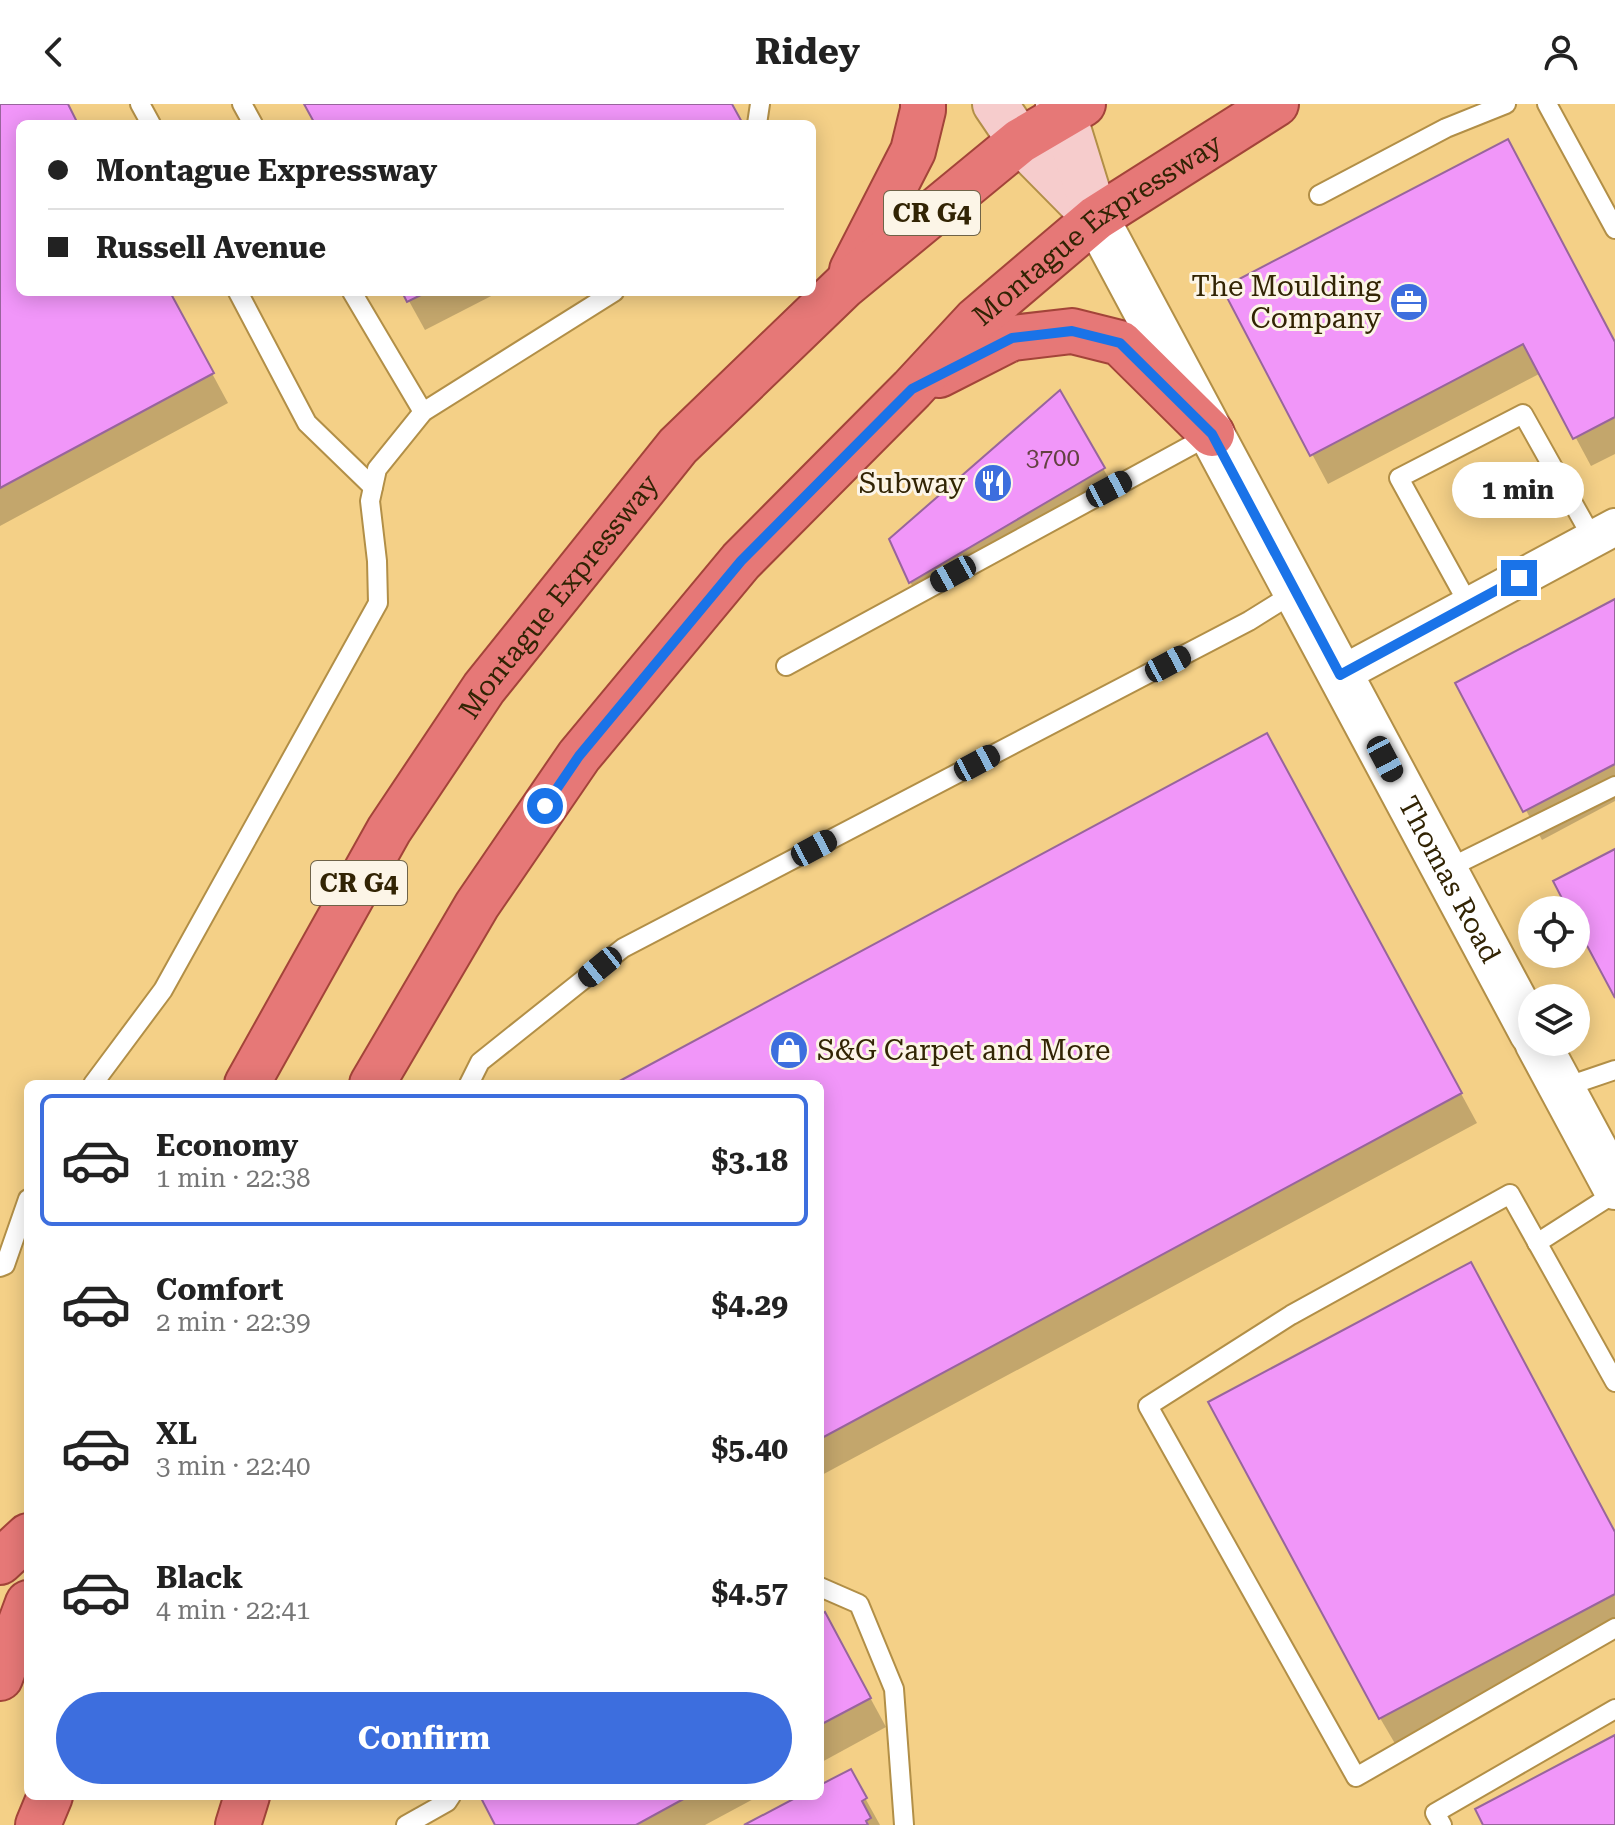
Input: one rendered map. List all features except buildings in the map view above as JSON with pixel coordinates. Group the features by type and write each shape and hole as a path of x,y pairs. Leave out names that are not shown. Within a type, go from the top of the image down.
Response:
{"highway":[{"path":"844,286 913,151 923,104"},
{"name":"Montague Expressway","path":"374,1080 477,905 579,756 741,561 976,320 1096,218 1276,104"},
{"name":"Montague Expressway","path":"249,1080 389,830 484,688 678,446 844,286 1020,141 1068,108"},
{"path":"912,389 1012,338 1072,331 1120,343 1212,434"},
{"path":"0,1562 24,1540"},
{"path":"0,1678 24,1614"},
{"path":"38,1825 48,1800"},
{"path":"216,1800 222,1825"},
{"path":"238,1825 246,1800"}],"main road":[{"path":"995,104 1020,141 1096,218"},
{"path":"1068,108 1096,218"}],"street":[{"name":"Thomas Road","path":"1096,218 1518,1007"},
{"path":"1340,675 1604,533"},
{"path":"1545,1056 1615,1190"}],"lane":[{"path":"1319,195 1446,128 1506,104"},
{"path":"1547,104 1615,229"},
{"path":"240,296 307,423 373,487"},
{"path":"354,296 423,412"},
{"path":"96,1080 163,990 378,603 370,501 377,469 423,412 608,296"},
{"path":"1469,605 1399,478 1523,414 1604,533"},
{"path":"786,666 1212,434"},
{"path":"471,1080 480,1062 623,948 1249,621 1297,591"},
{"path":"1445,870 1615,786"},
{"path":"1562,1088 1615,1070"},
{"path":"1537,1243 1615,1190"},
{"path":"1615,1382 1510,1194 1291,1315 1148,1406 1356,1777 1615,1628"},
{"path":"0,1267 5,1265 24,1210"},
{"path":"824,1589 859,1604 894,1689 904,1825"},
{"path":"1442,1825 1435,1813 1615,1709"},
{"path":"406,1825 448,1800"}],"place":[{"name":"The Moulding Company","path":"1409,302"},
{"name":"Subway","path":"993,483"},
{"name":"S&G Carpet and More","path":"789,1050"}],"route":[{"path":"545,806 579,756 741,561 890,411 912,389 1012,338 1072,331 1120,343 1212,434 1340,675 1519,578"}]}
